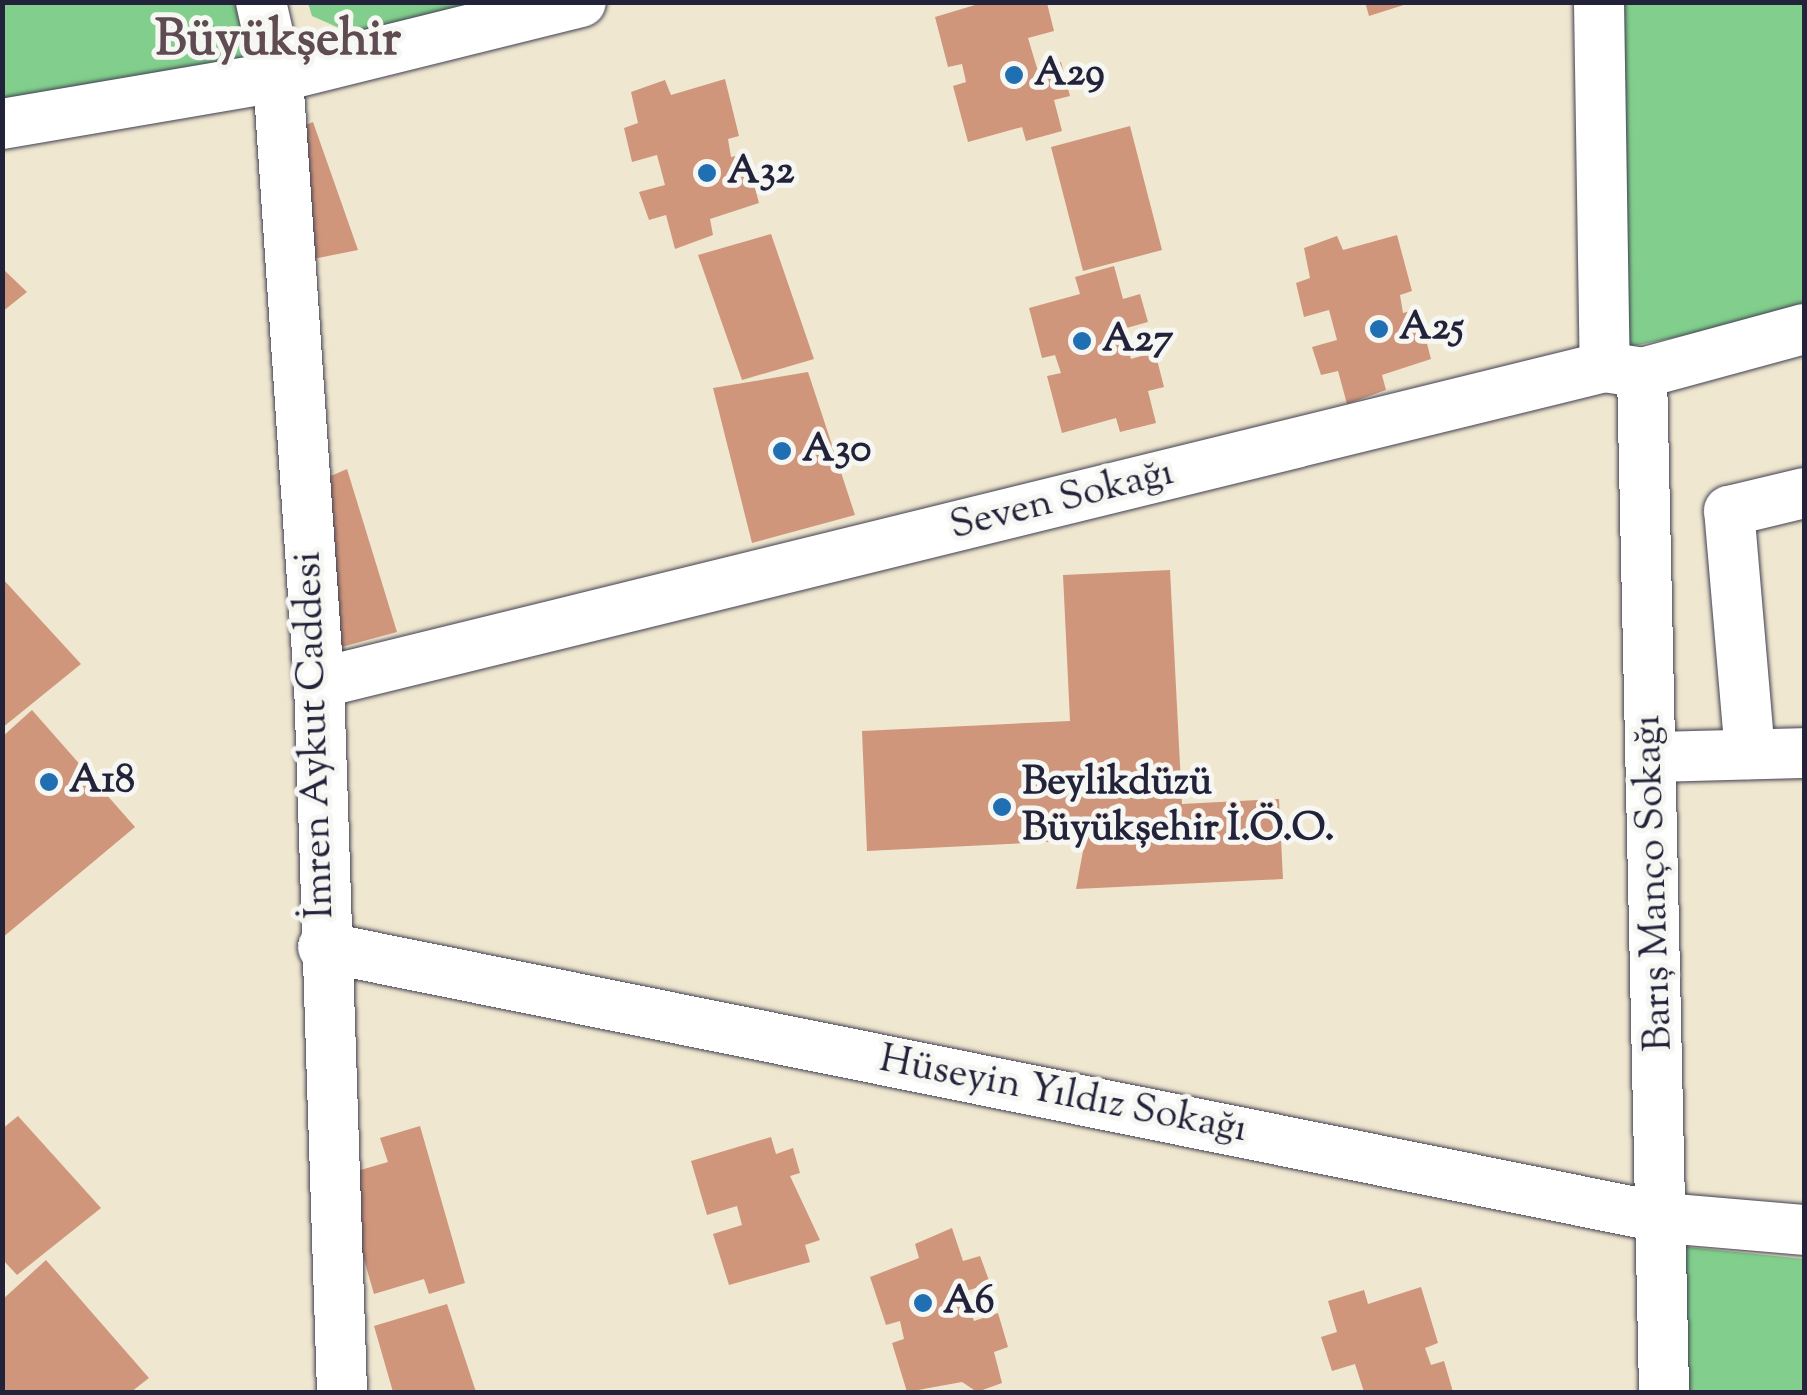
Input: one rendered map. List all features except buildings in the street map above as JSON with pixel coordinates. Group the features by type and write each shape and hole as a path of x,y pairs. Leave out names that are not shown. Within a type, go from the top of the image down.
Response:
{"street":[{"name":"İmren Aykut Caddesi","path":"261,2 278,78 319,684 323,946 342,1392"},
{"path":"2,124 278,78 582,2"},
{"name":"Barış Manço Sokağı","path":"1599,2 1652,756 1664,1218 1664,1392"},
{"name":"Seven Sokağı","path":"319,684 1804,329"},
{"path":"1750,754 1728,511 1804,493"},
{"path":"1652,756 1804,753"},
{"name":"Hüseyin Yıldız Sokağı","path":"323,946 1664,1218 1804,1230"}],"green space":[{"path":"2,3 236,3 249,73 3,107"},
{"path":"308,3 486,3 355,35 312,16"},
{"path":"1623,3 1804,3 1804,311 1623,348"},
{"path":"1677,1246 1804,1259 1804,1392 1677,1392"}],"place":[{"name":"A29","path":"1014,75"},
{"name":"A32","path":"707,173"},
{"name":"A25","path":"1379,329"},
{"name":"A27","path":"1082,341"},
{"name":"A30","path":"782,451"},
{"name":"A18","path":"49,782"},
{"name":"Beylikdüzü Büyükşehir İ.Ö.O.","path":"1002,807"},
{"name":"A6","path":"923,1303"}],"district":[{"name":"Büyükşehir","path":"278,43"}]}
